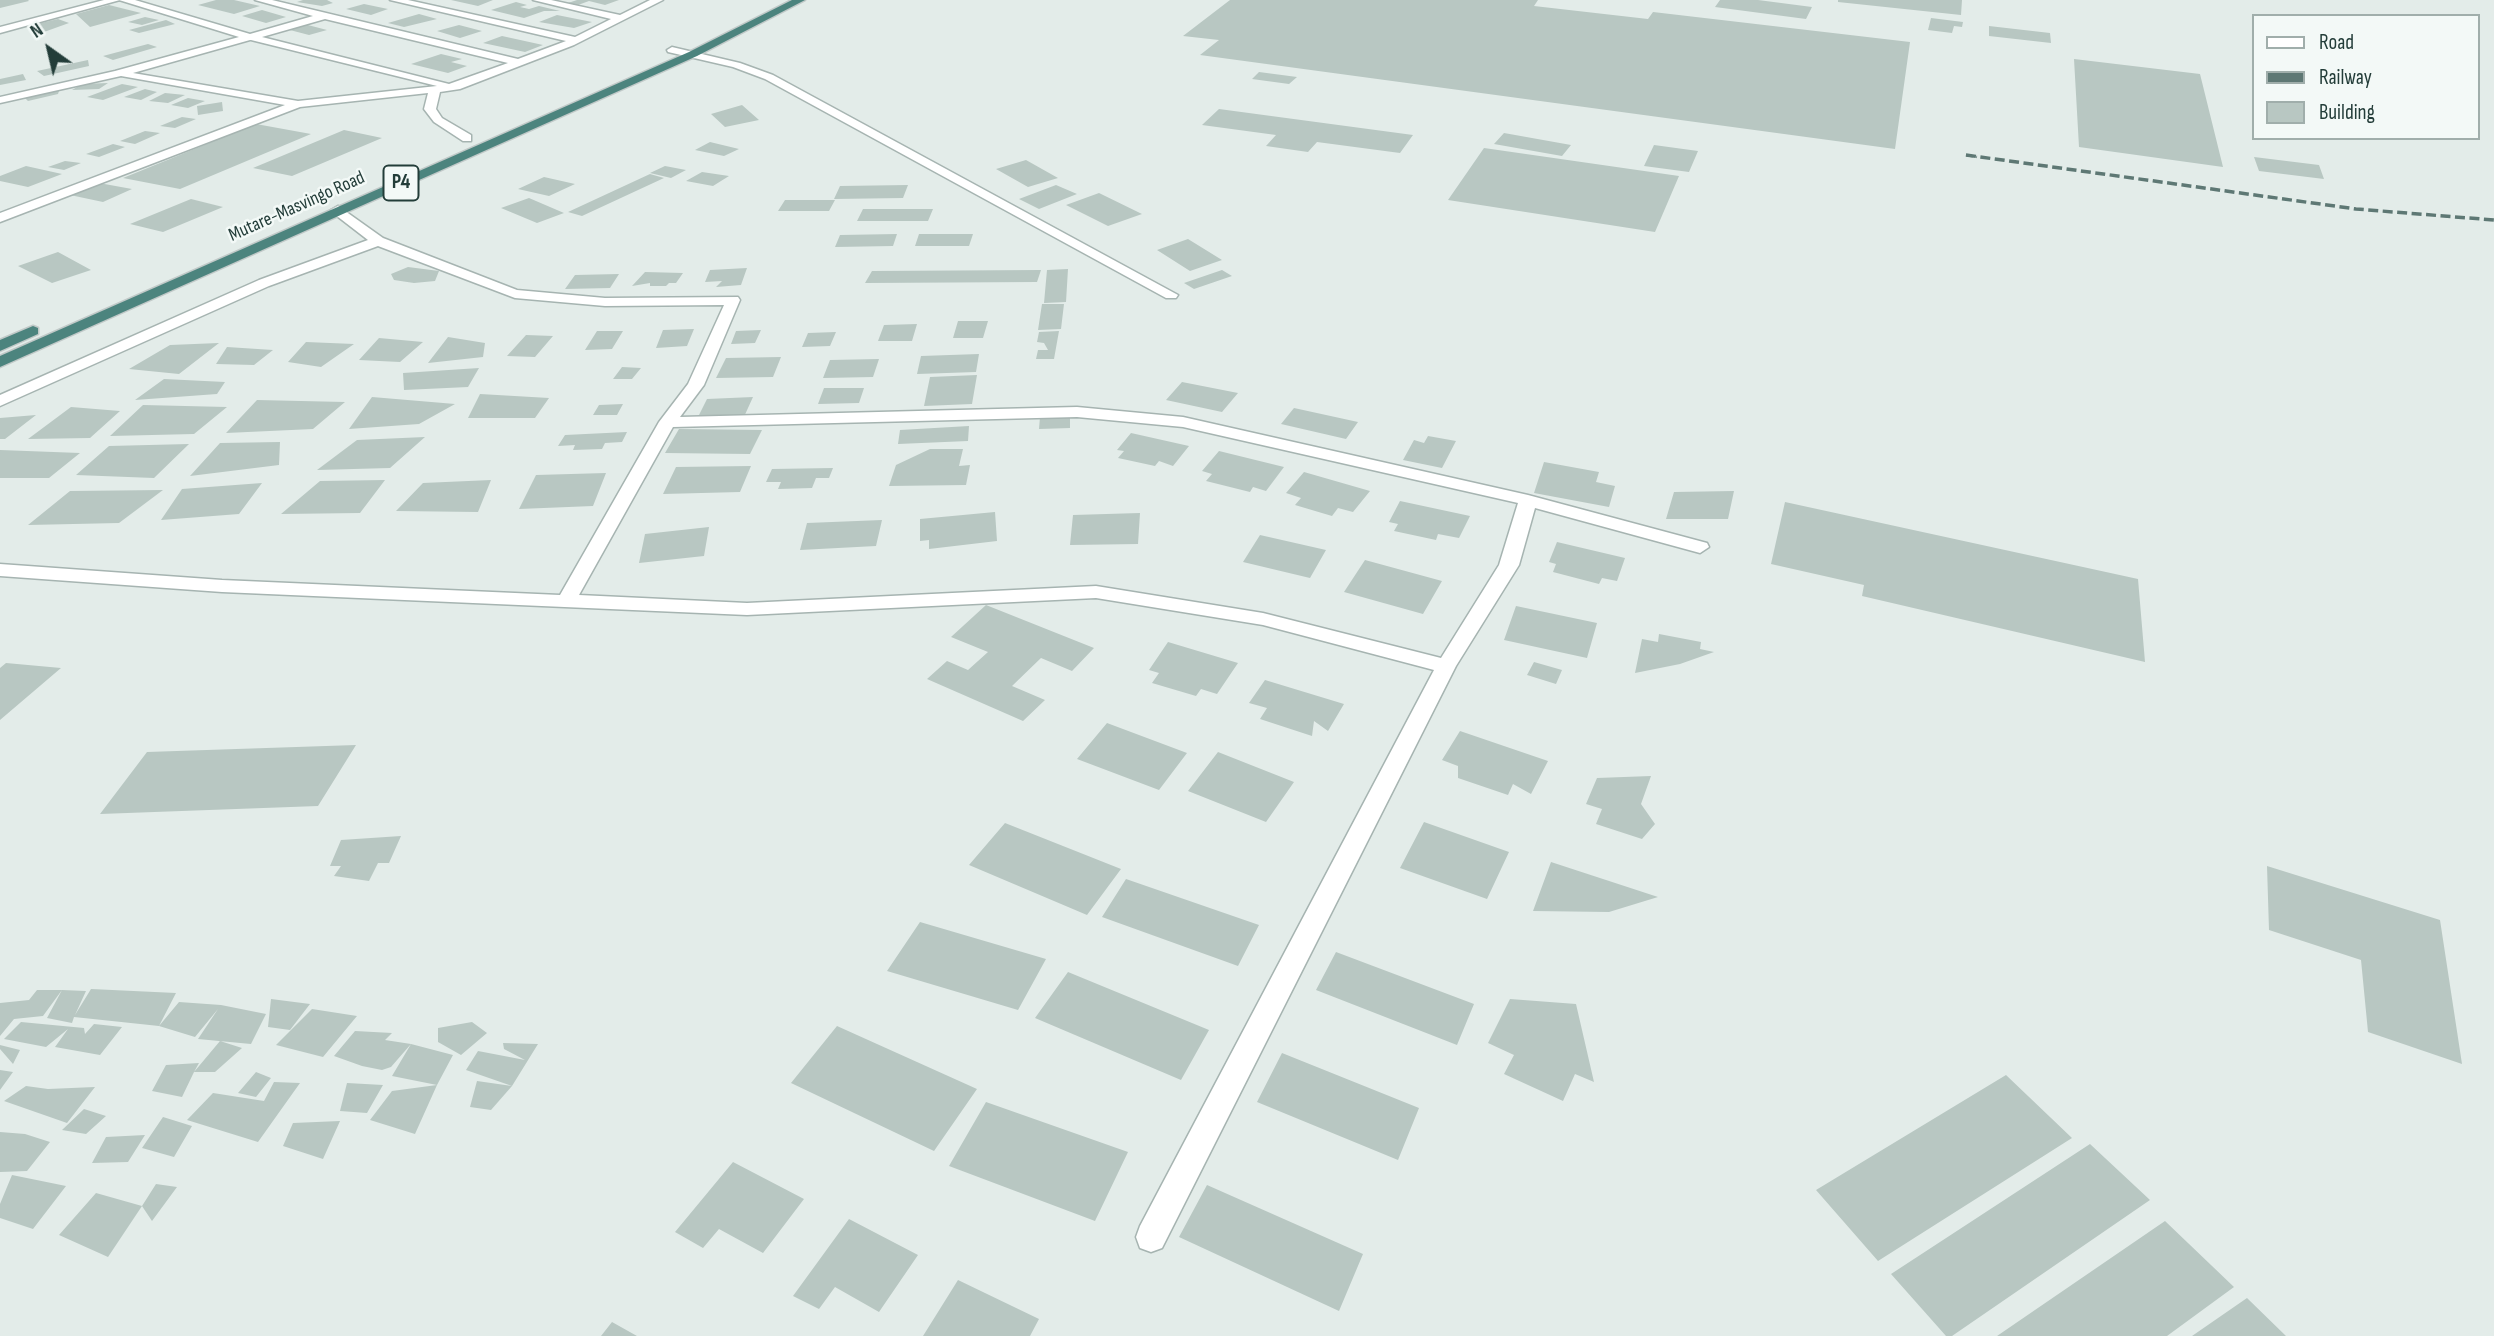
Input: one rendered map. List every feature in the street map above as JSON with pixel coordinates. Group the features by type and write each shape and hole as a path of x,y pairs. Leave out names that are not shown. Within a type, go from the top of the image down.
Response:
{"highway":[{"path":"474,135 672,50 774,0"},
{"name":"Mutare-Masvingo Road","path":"0,362 337,201 693,54 800,0"},
{"path":"0,346 48,325"}],"street":[{"path":"0,30 115,0"},
{"path":"124,0 251,37 456,88"},
{"path":"260,0 520,63"},
{"path":"395,0 576,40"},
{"path":"538,0 621,18"},
{"path":"0,218 298,104 456,88 576,40 658,0"},
{"path":"0,100 117,74 324,16"},
{"path":"672,50 736,65 769,77 1171,295"},
{"path":"117,74 298,104"},
{"path":"435,90 430,109 438,120 474,135"},
{"path":"337,201 378,241 515,294 605,302 733,300 696,385 667,422 566,601"},
{"path":"0,401 264,282 378,241"},
{"path":"667,422 1077,412 1183,422 1528,500 1700,547"},
{"path":"1152,1237 1446,666 1509,565 1528,500"},
{"path":"0,570 222,586 747,609 1096,592 1263,619 1446,666"}],"building":[{"path":"0,0 28,0 29,1 0,8"},
{"path":"216,0 234,0 260,6 234,14 198,5"},
{"path":"327,0 333,3 322,6 297,2"},
{"path":"451,0 493,0 478,6"},
{"path":"577,0 619,0 605,5 589,1 578,5 568,3"},
{"path":"1230,0 1538,0 1534,6 1648,19 1653,12 1910,42 1895,149 1200,55 1219,40 1183,36"},
{"path":"1720,0 1758,0 1812,7 1806,19 1715,7"},
{"path":"1838,0 1962,0 1961,15"},
{"path":"516,2 527,5 520,7 529,9 539,6 560,11 544,11 524,18 491,10"},
{"path":"364,4 388,9 371,15 346,9"},
{"path":"109,5 141,13 90,27 76,14"},
{"path":"262,10 286,17 266,23 242,16"},
{"path":"419,14 437,19 404,27 388,23"},
{"path":"557,15 592,22 574,28 539,22"},
{"path":"145,17 159,20 142,25 128,22"},
{"path":"1931,18 1963,22 1962,27 1954,26 1952,33 1928,30"},
{"path":"58,19 69,23 44,32 29,26"},
{"path":"166,20 175,24 139,33 129,30"},
{"path":"304,24 327,30 309,35 286,29"},
{"path":"459,25 482,31 460,38 437,31"},
{"path":"1989,26 2050,33 2051,43 1989,36"},
{"path":"502,36 543,45 525,52 483,43"},
{"path":"148,44 157,47 113,60 103,56"},
{"path":"441,54 462,59 451,62 467,66 448,73 411,64"},
{"path":"2074,59 2200,74 2223,167 2079,147"},
{"path":"88,60 89,66 44,76 37,71"},
{"path":"1259,72 1297,77 1289,84 1252,79"},
{"path":"23,74 26,80 0,85 0,79"},
{"path":"108,83 99,89 72,90 82,84"},
{"path":"122,84 138,87 103,100 87,97"},
{"path":"60,88 58,94 28,101 23,96"},
{"path":"145,89 157,92 141,100 124,97"},
{"path":"165,93 185,95 168,103 149,101"},
{"path":"188,98 205,101 188,108 171,105"},
{"path":"222,102 223,111 198,115 197,106"},
{"path":"742,105 759,120 725,127 711,114"},
{"path":"1219,109 1413,135 1400,153 1317,142 1308,152 1266,146 1276,135 1202,125"},
{"path":"182,117 196,119 175,128 160,126"},
{"path":"256,124 311,134 180,189 123,178"},
{"path":"344,130 382,138 292,176 253,168"},
{"path":"145,131 160,133 135,144 120,141"},
{"path":"1504,133 1571,145 1562,156 1494,144"},
{"path":"710,142 739,149 724,156 695,150"},
{"path":"113,144 125,147 99,157 86,154"},
{"path":"1654,145 1698,151 1689,172 1644,166"},
{"path":"1484,148 1679,176 1655,232 1448,200"},
{"path":"2254,157 2319,165 2324,179 2259,171"},
{"path":"1026,160 1058,178 1028,187 996,169"},
{"path":"65,161 81,163 64,170 48,167"},
{"path":"26,166 62,174 28,187 0,181 0,176"},
{"path":"665,166 686,170 671,178 650,173"},
{"path":"702,172 729,176 713,186 686,181"},
{"path":"650,174 664,178 582,216 568,212"},
{"path":"544,177 575,184 549,196 518,189"},
{"path":"99,183 132,189 103,202 70,195"},
{"path":"908,185 903,198 834,199 840,186"},
{"path":"1056,185 1077,194 1039,209 1019,199"},
{"path":"1099,193 1142,214 1108,226 1066,205"},
{"path":"529,198 564,213 537,223 501,208"},
{"path":"191,199 223,207 163,232 130,224"},
{"path":"785,200 835,200 829,211 778,211"},
{"path":"863,209 933,209 928,221 857,221"},
{"path":"897,234 893,246 835,247 840,235"},
{"path":"919,234 973,234 969,246 915,246"},
{"path":"1188,239 1222,260 1190,271 1157,250"},
{"path":"58,252 91,270 52,283 18,266"},
{"path":"408,267 439,271 435,281 414,283 394,280 391,274"},
{"path":"747,268 741,285 716,287 722,281 705,282 710,270"},
{"path":"1068,269 1066,302 1044,303 1047,270"},
{"path":"1041,270 1037,282 865,283 872,271"},
{"path":"1222,270 1232,276 1194,289 1184,283"},
{"path":"645,272 683,273 676,283 666,286 650,286 650,283 632,286"},
{"path":"619,274 610,288 565,289 575,275"},
{"path":"1042,304 1064,304 1061,329 1038,330"},
{"path":"958,321 988,321 983,338 953,338"},
{"path":"917,324 912,341 878,341 884,325"},
{"path":"694,329 687,346 656,348 663,330"},
{"path":"761,330 755,343 731,344 736,331"},
{"path":"597,331 623,331 612,349 585,350"},
{"path":"1059,331 1054,359 1036,359 1038,350 1048,350 1044,343 1037,342 1039,332"},
{"path":"836,332 830,346 802,347 808,333"},
{"path":"526,335 553,336 535,357 507,356"},
{"path":"448,337 485,343 483,357 428,363"},
{"path":"379,338 423,342 400,362 359,360"},
{"path":"306,342 354,344 321,367 288,362"},
{"path":"219,343 179,374 129,369 170,345"},
{"path":"227,347 273,350 254,365 216,364"},
{"path":"979,354 976,372 917,374 921,356"},
{"path":"781,357 773,377 716,378 726,358"},
{"path":"879,359 873,377 823,378 830,360"},
{"path":"622,367 641,368 632,379 613,379"},
{"path":"479,368 468,387 404,390 403,373"},
{"path":"977,375 972,404 924,406 930,377"},
{"path":"164,379 225,382 217,394 135,400"},
{"path":"1182,382 1238,393 1222,412 1166,400"},
{"path":"824,388 864,388 859,403 818,404"},
{"path":"480,394 549,398 535,418 468,418"},
{"path":"372,397 455,404 419,424 349,429"},
{"path":"753,397 743,419 696,421 707,399"},
{"path":"257,400 345,402 313,429 226,433"},
{"path":"623,404 617,415 593,415 599,405"},
{"path":"143,405 227,407 194,434 110,436"},
{"path":"71,407 120,411 90,438 28,439"},
{"path":"1294,408 1358,422 1346,439 1281,424"},
{"path":"36,415 5,439 0,439 0,418"},
{"path":"1070,415 1070,428 1039,429 1040,417"},
{"path":"969,426 968,441 898,444 900,430"},
{"path":"679,429 762,430 750,454 665,453"},
{"path":"627,432 622,442 605,443 602,449 573,450 575,445 558,446 565,435"},
{"path":"1131,433 1189,446 1173,466 1159,461 1155,466 1118,458 1124,451 1117,450"},
{"path":"1428,436 1456,441 1442,468 1403,460 1414,440 1424,443"},
{"path":"425,437 390,468 317,470 357,440"},
{"path":"280,442 279,465 190,476 220,443"},
{"path":"189,444 154,478 76,475 109,446"},
{"path":"930,449 963,449 959,466 970,465 966,485 889,486 896,465"},
{"path":"0,450 80,453 49,478 0,478"},
{"path":"1219,451 1284,467 1266,491 1253,487 1250,492 1206,481 1212,474 1202,471"},
{"path":"1544,462 1599,472 1596,482 1615,486 1609,507 1534,493"},
{"path":"751,466 740,492 663,494 676,467"},
{"path":"833,468 829,478 816,478 812,488 778,489 781,482 766,482 772,469"},
{"path":"1304,472 1370,491 1353,512 1338,508 1332,516 1295,505 1301,498 1286,493"},
{"path":"606,473 593,506 519,509 536,475"},
{"path":"385,480 360,513 281,514 320,481"},
{"path":"491,480 478,512 396,511 423,483"},
{"path":"262,483 239,514 161,520 182,489"},
{"path":"163,490 119,523 28,525 70,491"},
{"path":"1734,491 1728,519 1666,519 1674,492"},
{"path":"1400,501 1470,516 1459,538 1438,534 1436,540 1394,531 1398,524 1389,522"},
{"path":"1785,502 2138,579 2145,662 1862,596 1864,585 1771,564"},
{"path":"995,512 997,541 929,549 929,540 920,541 920,519"},
{"path":"1140,513 1138,544 1070,545 1073,515"},
{"path":"882,520 876,546 800,550 807,523"},
{"path":"709,527 704,556 639,563 645,534"},
{"path":"1260,535 1326,550 1310,578 1243,562"},
{"path":"1557,542 1625,558 1617,581 1602,578 1599,584 1553,572 1556,564 1549,562"},
{"path":"1365,560 1442,581 1423,614 1344,592"},
{"path":"986,605 1094,648 1072,671 1041,658 1012,686 1045,700 1023,721 927,679 947,661 968,670 988,652 951,637"},
{"path":"1516,606 1597,623 1587,658 1504,640"},
{"path":"1659,634 1701,642 1700,649 1714,652 1680,664 1635,673 1642,639 1658,642"},
{"path":"1168,642 1238,663 1217,694 1201,689 1196,696 1152,683 1159,673 1149,670"},
{"path":"1534,662 1562,670 1556,684 1527,675"},
{"path":"6,663 61,668 0,720 0,668"},
{"path":"1265,680 1344,704 1328,731 1314,721 1312,736 1260,719 1267,708 1249,703"},
{"path":"1107,723 1187,753 1159,790 1077,759"},
{"path":"1460,731 1548,761 1531,794 1513,784 1508,795 1458,778 1458,766 1442,760"},
{"path":"356,745 318,806 100,814 147,752"},
{"path":"1218,752 1294,782 1266,822 1188,791"},
{"path":"1651,776 1641,804 1655,824 1642,839 1596,824 1602,809 1586,804 1597,778"},
{"path":"1424,822 1509,852 1487,899 1400,868"},
{"path":"1005,823 1121,869 1087,915 969,865"},
{"path":"401,836 389,863 378,863 369,881 334,876 341,866 330,866 341,840"},
{"path":"1551,862 1658,897 1609,912 1533,911"},
{"path":"2267,866 2440,920 2462,1064 2368,1032 2361,960 2269,930"},
{"path":"1126,879 1259,925 1238,966 1102,917"},
{"path":"920,922 1046,959 1018,1010 887,971"},
{"path":"1336,952 1474,1004 1457,1045 1316,990"},
{"path":"1068,972 1209,1030 1181,1080 1035,1018"},
{"path":"91,989 176,993 159,1026 74,1017 72,1023 47,1018 62,990 86,991 75,1015"},
{"path":"37,990 62,990 43,1016 14,1019 0,1036 0,1003 29,1000"},
{"path":"271,999 310,1004 290,1030 268,1027"},
{"path":"1510,999 1576,1004 1594,1082 1575,1074 1563,1101 1504,1074 1514,1055 1488,1043"},
{"path":"179,1002 221,1005 266,1014 251,1044 198,1039 218,1009 195,1037 159,1026"},
{"path":"312,1009 357,1016 323,1057 276,1045"},
{"path":"21,1022 84,1028 85,1034 94,1024 122,1027 100,1055 55,1047 68,1029 46,1047 4,1039"},
{"path":"472,1022 487,1033 461,1055 438,1042 438,1028"},
{"path":"837,1026 977,1089 934,1151 791,1083"},
{"path":"355,1031 392,1033 385,1040 411,1044 391,1067 382,1070 334,1056"},
{"path":"220,1041 242,1048 215,1072 194,1072"},
{"path":"503,1043 538,1044 512,1086 466,1070 478,1051 525,1060 504,1049"},
{"path":"411,1044 453,1055 437,1085 392,1076"},
{"path":"0,1045 20,1050 13,1064 0,1049"},
{"path":"1282,1053 1419,1108 1398,1160 1257,1102"},
{"path":"199,1063 182,1097 152,1091 166,1065"},
{"path":"0,1070 13,1072 0,1090"},
{"path":"256,1072 271,1078 256,1097 238,1093"},
{"path":"2006,1075 2072,1138 1878,1261 1816,1190"},
{"path":"477,1081 512,1086 491,1110 470,1107"},
{"path":"274,1082 300,1083 258,1142 187,1120 213,1093 264,1101"},
{"path":"347,1083 383,1085 367,1113 340,1111"},
{"path":"437,1085 415,1134 370,1120 392,1091"},
{"path":"26,1086 48,1089 95,1087 67,1123 4,1101"},
{"path":"986,1102 1128,1152 1095,1221 949,1166"},
{"path":"84,1109 106,1116 86,1134 62,1130"},
{"path":"163,1117 192,1126 174,1157 142,1148"},
{"path":"340,1121 323,1159 283,1146 293,1123"},
{"path":"0,1132 25,1134 50,1142 27,1171 0,1172"},
{"path":"145,1135 128,1162 92,1163 106,1137"},
{"path":"2090,1144 2150,1200 1952,1336 1946,1336 1891,1274"},
{"path":"733,1162 804,1199 763,1253 719,1229 703,1248 675,1232"},
{"path":"12,1175 66,1186 33,1229 0,1218 0,1204"},
{"path":"156,1184 177,1187 152,1221 142,1206"},
{"path":"1207,1185 1363,1254 1339,1311 1179,1237"},
{"path":"96,1193 142,1206 108,1257 59,1235"},
{"path":"849,1219 918,1255 879,1312 835,1287 819,1309 793,1296"},
{"path":"2165,1221 2234,1287 2167,1336 1997,1336"},
{"path":"958,1280 1039,1319 1030,1336 923,1336"},
{"path":"2247,1298 2286,1336 2192,1336"},
{"path":"612,1322 637,1336 601,1336"}],"railway":[{"path":"1977,157 1966,155 2356,209 2494,220"}]}
